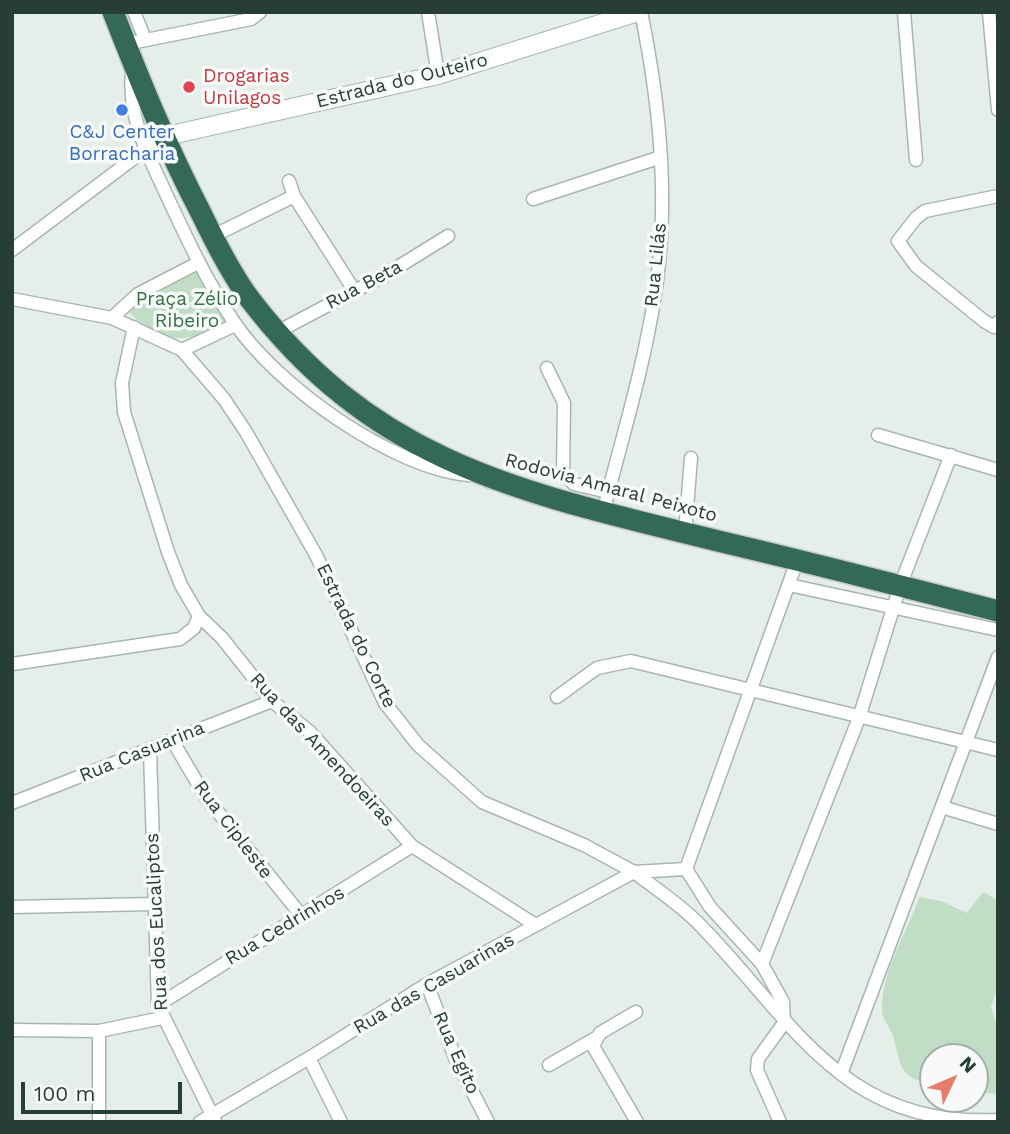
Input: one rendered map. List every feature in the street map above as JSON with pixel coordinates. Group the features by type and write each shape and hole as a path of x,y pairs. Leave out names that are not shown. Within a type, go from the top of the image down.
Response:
{"highway":[{"name":"Rodovia Amaral Peixoto","path":"113,12 135,49 162,137 212,236 248,296 277,332 324,380 375,420 412,443 483,476 603,513 797,561 896,596 998,611"}],"street":[{"path":"134,12 135,49 131,105 143,149 198,263 235,325 271,363 325,411 374,441 422,464 453,474 483,476"},
{"path":"135,49 251,19 260,12"},
{"path":"428,12 438,75"},
{"name":"Estrada do Outeiro","path":"162,137 438,75 640,12"},
{"name":"Rua Lilás","path":"603,513 656,293 662,204 661,157 653,68 640,12"},
{"path":"904,12 916,160"},
{"path":"989,12 998,110"},
{"path":"12,250 162,137"},
{"path":"533,199 661,157"},
{"path":"289,181 294,196 354,290"},
{"path":"212,236 294,196"},
{"path":"996,326 916,266 898,242 916,218 925,211 998,196"},
{"name":"Rua Beta","path":"277,332 448,236"},
{"path":"112,318 138,294 198,263"},
{"name":"Estrada do Corte","path":"12,299 112,318 182,349 224,399 246,432 316,555 386,703 418,745 482,802 520,821 584,845 634,872 701,925 784,1023 816,1055 866,1090 914,1110 963,1121 998,1119"},
{"path":"182,349 235,325"},
{"name":"Rua das Amendoeiras","path":"134,327 122,383 124,412 168,552 181,585 199,616 222,638 272,701 310,732 412,846 534,924"},
{"path":"547,368 564,403 563,473 574,484 608,492"},
{"path":"878,435 998,470"},
{"path":"762,964 859,718 896,596 951,455"},
{"path":"685,533 691,458"},
{"path":"686,869 797,561"},
{"path":"789,585 896,596 998,630"},
{"path":"12,664 170,641 194,628 199,616"},
{"path":"841,1074 942,807 964,741 998,657"},
{"path":"557,697 597,668 631,661 998,750"},
{"name":"Rua Casuarina","path":"12,803 272,701"},
{"name":"Rua Cipleste","path":"172,740 205,796 301,915"},
{"name":"Rua dos Eucaliptos","path":"150,751 152,904 160,1012 214,1119"},
{"path":"942,807 998,824"},
{"name":"Rua Cedrinhos","path":"160,1012 301,915 412,846"},
{"path":"634,872 686,869"},
{"path":"686,869 710,906 762,964 783,1002 784,1023 758,1059 757,1070 780,1122"},
{"name":"Rua das Casuarinas","path":"200,1122 214,1119 427,984 503,946 534,924 634,872"},
{"path":"12,907 152,904"},
{"name":"Rua Egito","path":"427,984 456,1060 488,1122"},
{"path":"12,1030 99,1031 160,1012"},
{"path":"550,1065 636,1012"},
{"path":"99,1031 99,1122"},
{"path":"596,1038 595,1055 637,1122"},
{"path":"309,1058 341,1122"}],"green space":[{"name":"Praça Zélio Ribeiro","path":"197,272 225,317 224,326 196,336 174,338 153,330 128,312 130,307"},
{"path":"983,892 998,900 998,986 991,1007 998,1029 998,1094 989,1093 989,1043 919,1043 919,1081 903,1069 893,1036 883,1017 883,996 890,967 919,897 941,901 967,913"}],"place":[{"name":"Drogarias Unilagos","path":"189,87"},
{"name":"C&J Center Borracharia","path":"122,110"}]}
